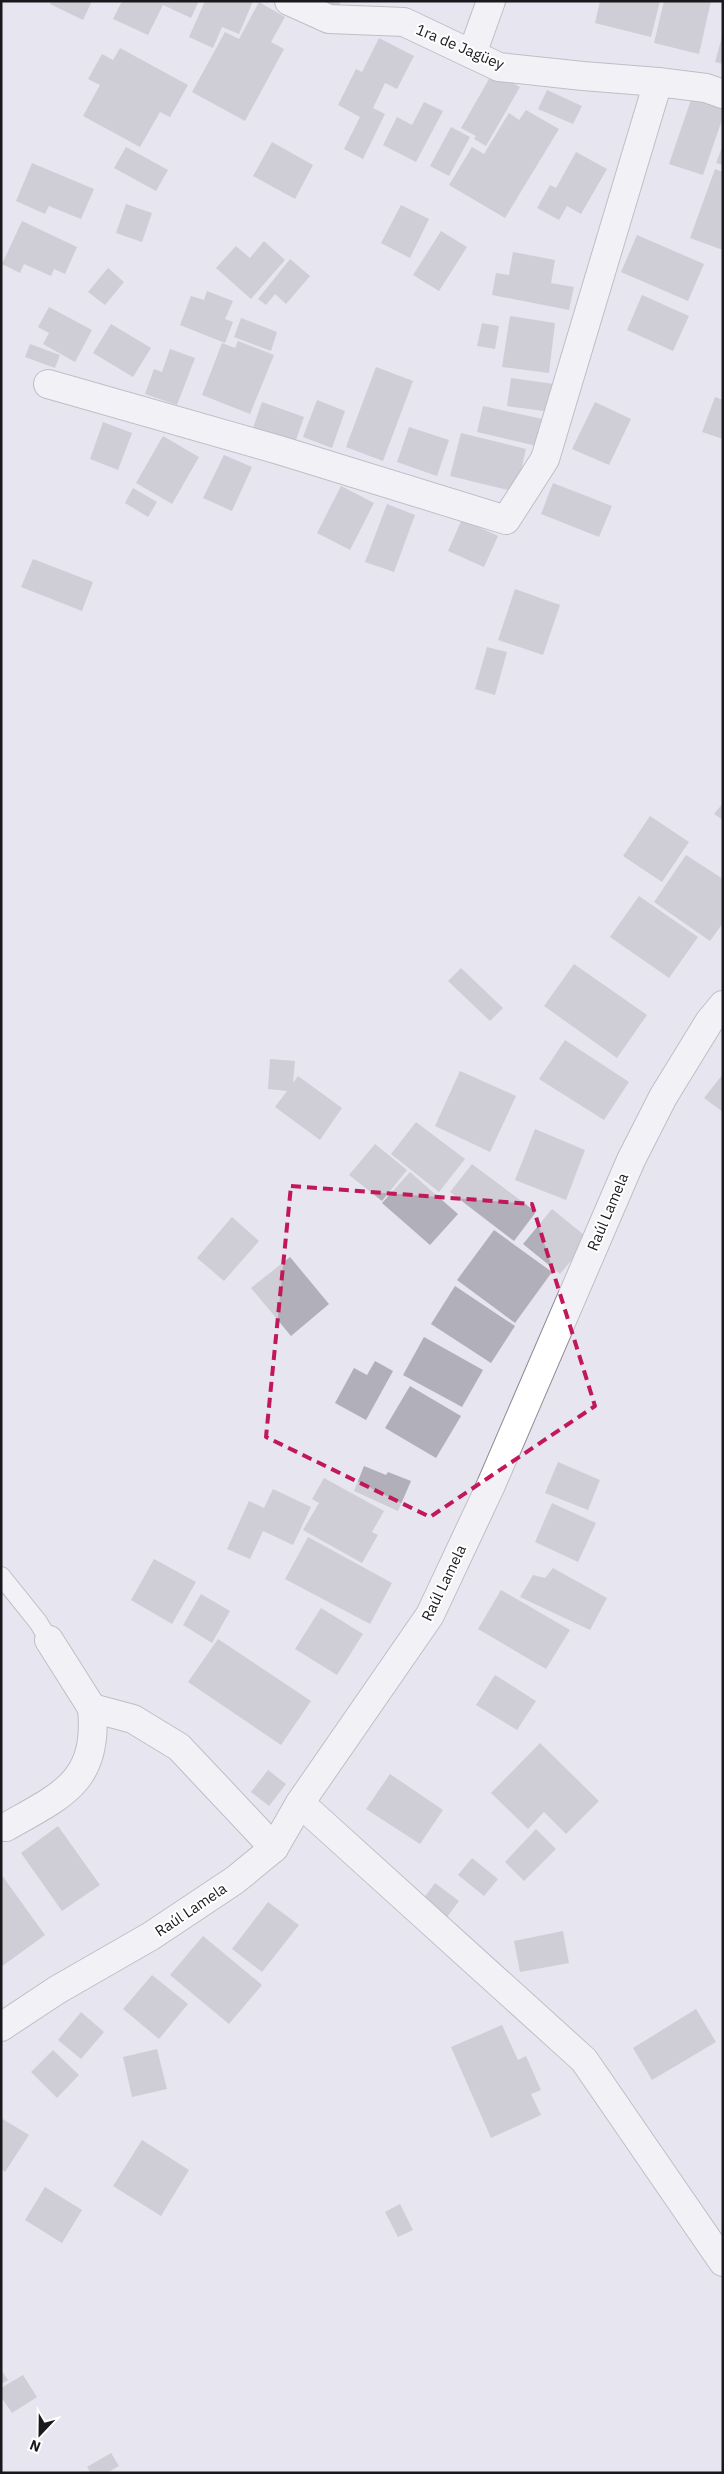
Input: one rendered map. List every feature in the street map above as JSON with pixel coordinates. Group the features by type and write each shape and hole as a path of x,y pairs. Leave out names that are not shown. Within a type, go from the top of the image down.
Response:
{"street":[{"name":"1ra de Jagüey","path":"289,1 329,19 404,22 499,67 658,82 706,88 723,94"},
{"path":"472,54 491,1"},
{"path":"48,384 279,450 506,520 546,459 658,82"},
{"name":"Raúl Lamela","path":"1,2027 57,1990 151,1936 235,1880 274,1848 300,1803 430,1615 491,1485 631,1160 663,1097 709,1022 723,1005"},
{"path":"6,1827 51,1803 72,1786 88,1759 95,1734 92,1708 49,1640"},
{"path":"92,1708 133,1719 179,1747 274,1848"},
{"path":"300,1803 584,2060 723,2262"}],"lane":[{"path":"1,1576 38,1622 49,1640"}],"highlighted area":[{"path":"291,1186 532,1204 595,1406 430,1517 266,1437"}],"building":[{"path":"51,1 92,1 83,20 50,4"},
{"path":"122,1 199,1 191,18 163,5 148,35 113,19"},
{"path":"205,1 253,1 239,34 222,27 213,48 189,37"},
{"path":"315,1 340,1 339,8"},
{"path":"600,1 660,1 651,37 595,23"},
{"path":"664,1 711,1 699,54 654,43"},
{"path":"259,2 285,17 271,42 284,49 245,121 192,92 225,32 239,39"},
{"path":"723,33 723,64 715,62"},
{"path":"379,38 414,56 397,89 385,83 373,108 385,114 363,159 344,149 360,117 338,105 356,69 362,72"},
{"path":"120,48 188,85 170,117 160,112 140,147 83,116 100,85 88,79 102,54 113,60"},
{"path":"493,72 520,87 486,146 474,139 476,136 461,128"},
{"path":"547,90 582,106 573,124 538,109"},
{"path":"693,94 723,105 723,117 703,175 669,164"},
{"path":"424,102 443,111 416,162 383,145 397,117 412,125"},
{"path":"526,110 559,129 505,218 449,185 472,147 484,154 509,113 519,120"},
{"path":"451,127 470,137 449,176 430,166"},
{"path":"272,142 313,165 295,199 253,176"},
{"path":"723,145 723,165 716,163"},
{"path":"126,147 168,170 156,191 114,168"},
{"path":"576,152 607,169 581,214 567,206 559,220 537,208 550,185 556,188"},
{"path":"32,163 94,189 81,219 49,206 45,214 16,201"},
{"path":"715,169 723,172 723,250 690,238"},
{"path":"126,204 152,213 142,242 116,233"},
{"path":"401,205 429,219 410,258 381,243"},
{"path":"22,221 77,247 65,274 54,269 51,276 24,264 20,273 2,264"},
{"path":"441,231 467,247 439,291 413,275"},
{"path":"637,235 704,264 688,301 621,272"},
{"path":"264,241 285,260 251,299 216,268 236,246 250,258"},
{"path":"513,252 555,260 551,283 574,287 569,310 492,295 496,273 509,275"},
{"path":"290,259 310,276 286,304 275,294 266,305 258,299"},
{"path":"108,268 124,282 105,305 88,292"},
{"path":"207,291 233,301 225,319 233,322 225,343 180,325 191,296 204,300"},
{"path":"642,295 689,316 673,351 627,330"},
{"path":"49,307 92,330 75,362 43,344 49,333 38,327"},
{"path":"510,316 555,323 549,373 502,367"},
{"path":"241,318 277,332 271,351 234,337"},
{"path":"482,323 499,326 495,349 477,346"},
{"path":"111,324 151,348 133,377 93,353"},
{"path":"238,341 274,355 250,414 202,395 222,343 235,348"},
{"path":"30,344 60,355 55,368 25,357"},
{"path":"170,349 195,358 177,405 145,394 154,369 162,372"},
{"path":"376,367 413,381 383,461 346,447"},
{"path":"511,378 554,384 551,412 507,406"},
{"path":"715,397 723,400 723,439 702,432"},
{"path":"317,400 345,411 332,448 303,437"},
{"path":"262,402 304,417 295,443 253,428"},
{"path":"595,402 631,419 609,465 572,449"},
{"path":"483,406 547,420 541,447 477,432"},
{"path":"103,422 132,433 118,470 90,459"},
{"path":"409,427 449,440 437,476 397,462"},
{"path":"461,433 526,449 516,492 450,476"},
{"path":"163,436 199,457 172,504 136,483"},
{"path":"224,455 252,467 232,511 203,498"},
{"path":"553,483 612,506 599,537 541,514"},
{"path":"341,486 374,503 350,550 317,533"},
{"path":"133,488 157,502 148,517 125,503"},
{"path":"387,504 415,515 394,572 365,562"},
{"path":"462,519 498,536 484,567 448,551"},
{"path":"33,559 93,582 82,611 21,587"},
{"path":"515,589 560,605 543,655 498,640"},
{"path":"487,647 507,652 495,695 475,689"},
{"path":"723,803 723,820 714,814"},
{"path":"650,816 689,842 662,882 623,856"},
{"path":"686,855 723,879 723,923 710,941 654,902"},
{"path":"639,896 698,937 669,978 610,937"},
{"path":"574,964 647,1015 617,1058 544,1006"},
{"path":"461,968 503,1008 490,1021 448,981"},
{"path":"565,1040 629,1082 604,1120 539,1079"},
{"path":"270,1059 295,1061 293,1083 298,1076 342,1108 320,1140 275,1107 287,1091 268,1089"},
{"path":"460,1071 516,1096 490,1152 435,1126"},
{"path":"723,1074 723,1112 704,1098"},
{"path":"416,1122 465,1159 439,1192 391,1154"},
{"path":"535,1129 585,1150 566,1200 515,1180"},
{"path":"375,1144 407,1170 382,1201 349,1175"},
{"path":"472,1164 536,1212 514,1241 450,1192"},
{"path":"410,1172 458,1214 430,1245 382,1203"},
{"path":"552,1209 589,1239 560,1274 523,1244"},
{"path":"232,1217 259,1241 224,1281 197,1258"},
{"path":"494,1230 552,1272 515,1323 457,1280"},
{"path":"290,1257 329,1304 291,1336 251,1288"},
{"path":"455,1286 515,1326 491,1363 431,1324"},
{"path":"424,1337 483,1370 462,1407 403,1375"},
{"path":"375,1361 393,1371 366,1420 335,1403 354,1368 367,1375"},
{"path":"410,1386 461,1416 436,1458 385,1428"},
{"path":"558,1462 600,1480 588,1510 545,1493"},
{"path":"364,1466 386,1475 388,1472 411,1481 398,1511 354,1491"},
{"path":"324,1478 384,1511 372,1532 378,1535 362,1563 303,1530 319,1503 312,1499"},
{"path":"273,1489 311,1507 293,1545 263,1531 250,1559 227,1549 249,1501 264,1508"},
{"path":"552,1503 596,1523 578,1562 535,1542"},
{"path":"308,1537 392,1583 370,1624 285,1579"},
{"path":"154,1559 196,1582 172,1624 131,1600"},
{"path":"553,1568 607,1598 590,1630 520,1597 533,1575 545,1578"},
{"path":"501,1590 570,1630 546,1669 478,1629"},
{"path":"201,1594 230,1611 212,1643 183,1625"},
{"path":"321,1608 363,1634 337,1675 295,1649"},
{"path":"218,1639 311,1701 281,1745 188,1682"},
{"path":"495,1675 536,1701 517,1730 476,1705"},
{"path":"540,1743 599,1801 566,1834 544,1812 528,1829 491,1793"},
{"path":"268,1770 286,1784 269,1806 251,1792"},
{"path":"390,1774 443,1810 420,1844 366,1809"},
{"path":"58,1826 100,1885 62,1911 21,1853"},
{"path":"536,1829 556,1849 524,1881 505,1862"},
{"path":"472,1858 498,1879 484,1896 458,1875"},
{"path":"1,1874 45,1935 1,1967"},
{"path":"435,1883 459,1901 444,1921 420,1903"},
{"path":"268,1902 299,1925 262,1972 232,1949"},
{"path":"563,1931 569,1963 520,1972 514,1941"},
{"path":"203,1936 262,1985 229,2024 170,1975"},
{"path":"152,1975 188,2004 159,2039 123,2009"},
{"path":"696,2009 716,2042 652,2080 633,2048"},
{"path":"81,2012 104,2032 81,2059 58,2040"},
{"path":"502,2025 518,2060 526,2056 541,2090 531,2094 541,2115 491,2138 451,2047"},
{"path":"157,2049 167,2089 132,2097 123,2057"},
{"path":"53,2050 79,2075 57,2098 31,2072"},
{"path":"1,2118 29,2135 5,2172 1,2169"},
{"path":"142,2140 189,2170 161,2216 113,2186"},
{"path":"45,2187 82,2210 62,2243 25,2220"},
{"path":"400,2204 413,2230 398,2237 385,2212"},
{"path":"1,2370 8,2380 1,2384"},
{"path":"23,2375 37,2397 12,2413 1,2397 1,2388"},
{"path":"111,2453 119,2466 107,2473 91,2473 87,2467"}]}
